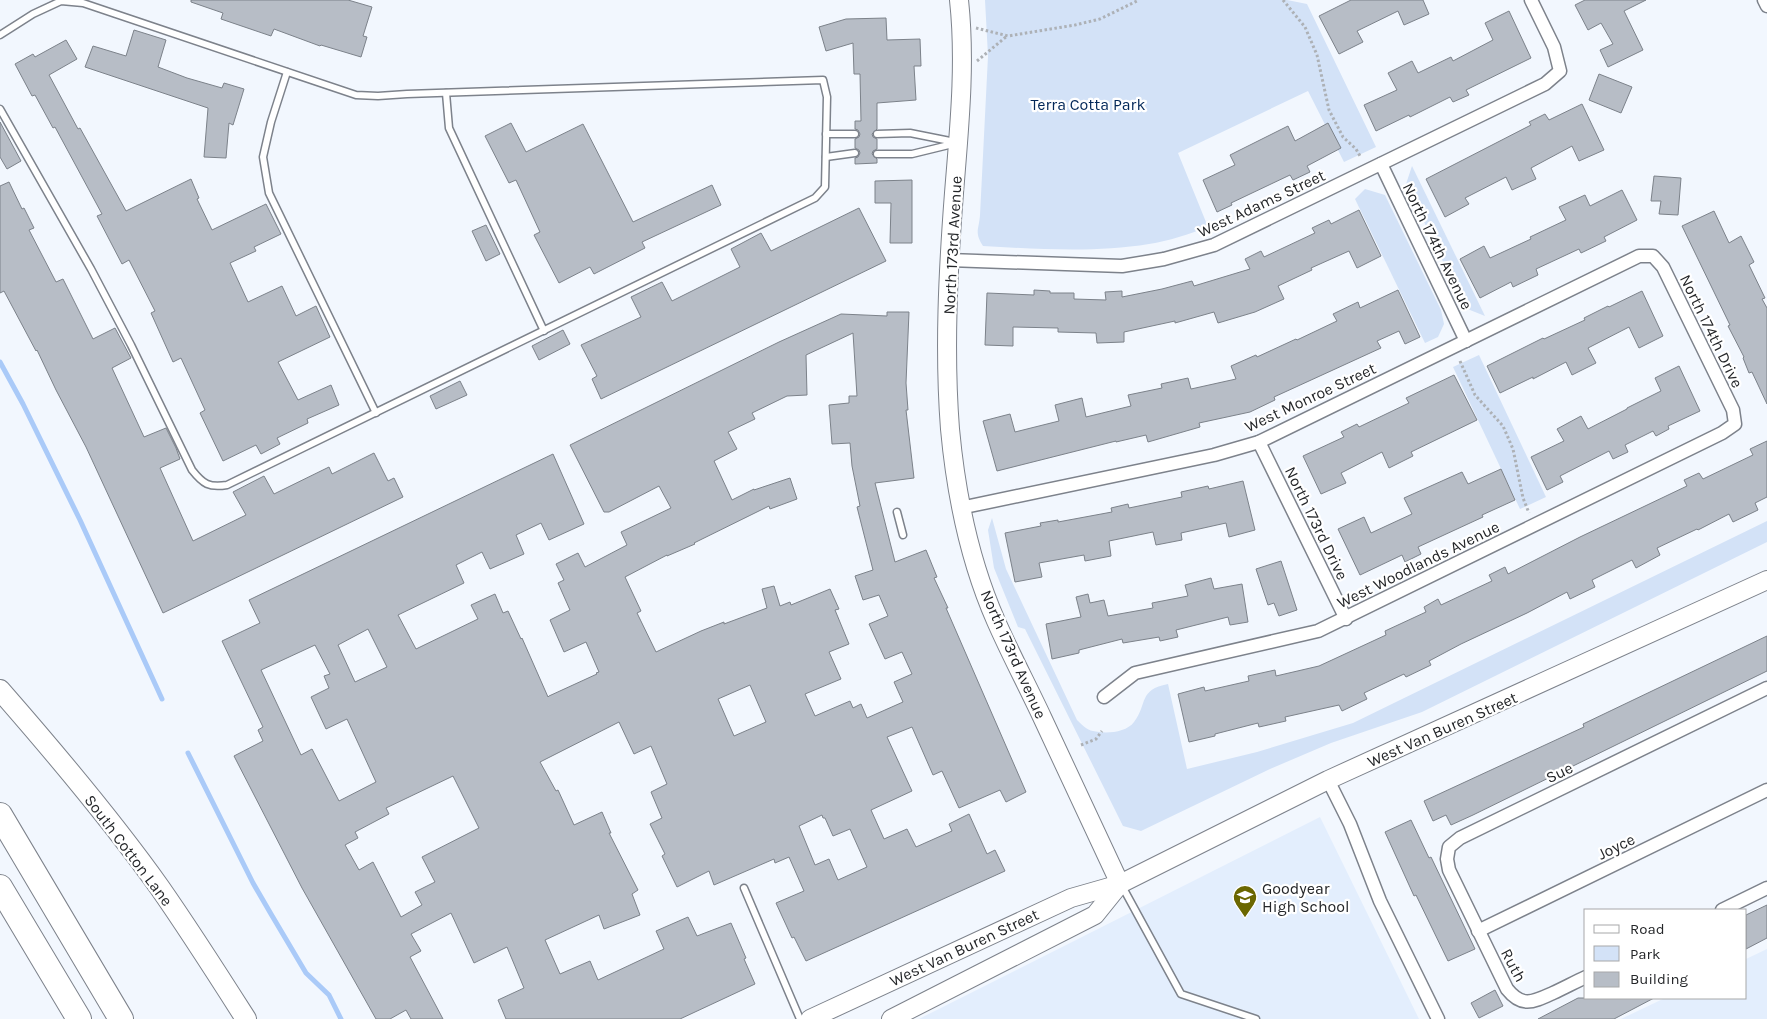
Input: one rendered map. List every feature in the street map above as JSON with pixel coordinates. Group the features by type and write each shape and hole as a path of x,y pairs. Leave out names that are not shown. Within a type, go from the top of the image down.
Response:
{"highway":[{"path":"0,815 121,1019"},
{"path":"0,887 79,1019"}],"main road":[{"name":"North 173rd Avenue","path":"959,0 962,26 961,73 949,260 948,344 950,428 960,508 974,559 995,619 1120,884"},
{"name":"West Van Buren Street","path":"810,1019 1071,898 1120,884 1328,780 1767,580"},
{"name":"South Cotton Lane","path":"0,690 40,736 142,864 246,1019"},
{"name":"West Van Buren Street","path":"891,1019 1095,915 1120,884"}],"street":[{"name":"West Adams Street","path":"949,260 1122,266 1164,259 1214,245 1545,84 1560,71 1554,47 1532,0"},
{"path":"1764,0 1767,6"},
{"name":"North 174th Avenue","path":"1381,164 1466,341"},
{"name":"West Monroe Street","path":"960,508 1214,455 1259,442 1639,256 1653,256"},
{"name":"North 174th Drive","path":"1653,256 1668,276 1733,410 1735,424"},
{"name":"West Woodlands Avenue","path":"1104,697 1135,673 1318,631 1535,525 1735,424"},
{"name":"North 173rd Drive","path":"1259,442 1346,618"},
{"name":"Sue","path":"1478,931 1449,870 1447,859 1449,847 1468,834 1767,688"},
{"path":"1328,780 1350,824 1380,901 1438,1019"},
{"name":"Joyce","path":"1478,931 1767,790"},
{"path":"1724,909 1767,888"},
{"name":"Ruth","path":"1478,931 1507,989 1519,1000 1534,1002 1584,978"}],"lane":[{"path":"0,35 33,14 61,1 83,3 356,95 378,96 823,80 827,97 825,187 815,198 227,485 216,487 202,482 192,470 131,345 91,269 0,109"},
{"path":"287,72 263,157 269,193 376,413"},
{"path":"446,93 450,128 544,331"},
{"path":"876,134 910,133 958,143"},
{"path":"826,134 855,134"},
{"path":"877,154 912,154 958,143"},
{"path":"826,157 855,153"},
{"path":"897,512 903,535"},
{"path":"1120,884 1181,994 1256,1019"},
{"path":"744,888 800,1019"}],"path":[{"path":"962,26 1008,36 1100,19 1139,0"},
{"path":"1283,0 1305,27 1317,55 1329,110 1343,137 1360,156"},
{"path":"961,73 1008,36"},
{"path":"1460,362 1475,395 1503,426 1513,449 1523,498 1535,525"},
{"path":"1081,745 1096,739 1102,731"}],"shaded area":[{"name":"Goodyear High School","path":"1320,817 1419,1019 919,1019"},
{"path":"1767,949 1767,1019 1621,1019 1663,999 1747,999 1747,959"}],"green space":[{"name":"Terra Cotta Park","path":"985,0 1287,0 1307,4 1376,147 1344,162 1308,91 1178,153 1208,227 1164,241 1108,249 1066,250 983,246 978,231 988,56"},
{"path":"1412,166 1485,316 1465,308 1406,184"},
{"path":"1365,189 1385,195 1441,310 1444,324 1438,337 1425,343 1355,199"},
{"path":"1479,355 1546,497 1520,509 1453,367"},
{"path":"992,518 1006,569 1077,720 1084,727 1098,732 1121,730 1134,722 1145,698 1152,690 1168,684 1187,769 1257,752 1353,723 1767,521 1767,542 1422,712 1331,743 1270,769 1141,831 1123,826 1025,629 1018,627 994,568 988,530"}],"building":[{"path":"191,0 348,0 372,7 363,36 367,37 361,57 320,46 274,29 271,36 221,19 223,13 191,2"},
{"path":"1351,0 1423,0 1429,14 1404,25 1398,11 1357,31 1363,42 1339,54 1319,16"},
{"path":"1585,0 1646,0 1624,11 1643,50 1608,67 1600,50 1613,44 1601,23 1588,30 1575,5"},
{"path":"1509,11 1531,58 1466,90 1469,95 1453,102 1450,97 1376,131 1364,105 1397,90 1388,73 1412,61 1418,73 1451,57 1453,61 1493,40 1485,23"},
{"path":"886,18 887,40 920,39 921,66 914,66 916,100 877,103 877,129 872,134 877,139 877,149 872,154 877,159 877,163 855,164 855,158 860,153 855,148 855,139 860,134 855,129 855,121 861,121 860,74 854,74 853,43 826,51 819,27 846,19"},
{"path":"134,30 166,40 158,67 222,88 224,83 244,89 233,125 229,123 226,158 204,157 208,108 85,67 93,46 126,56"},
{"path":"66,40 77,59 49,75 126,211 191,179 199,198 197,199 212,230 266,204 281,234 254,247 256,251 230,263 248,302 282,286 296,316 316,306 330,337 278,362 298,400 331,385 339,405 307,419 308,423 277,438 280,444 261,454 256,445 223,461 200,413 205,410 181,358 173,362 151,313 155,311 129,260 122,264 97,216 102,214 55,127 53,128 35,95 32,96 15,64 33,54 35,57"},
{"path":"1599,74 1632,87 1621,113 1589,100"},
{"path":"1582,104 1604,150 1579,161 1572,146 1531,168 1536,179 1512,190 1506,177 1465,198 1469,204 1445,217 1426,179 1531,125 1529,122 1545,114 1549,120"},
{"path":"0,122 21,161 7,169 0,157"},
{"path":"511,123 526,152 583,124 633,222 712,185 721,205 642,242 645,248 594,274 590,267 559,283 534,235 540,232 516,180 509,183 485,136"},
{"path":"1328,123 1341,148 1307,166 1310,172 1293,180 1290,175 1231,203 1232,205 1217,212 1203,180 1235,165 1230,155 1288,126 1295,141"},
{"path":"1654,176 1681,178 1678,215 1659,214 1661,201 1651,201"},
{"path":"912,180 912,243 890,243 891,203 875,203 875,181"},
{"path":"9,182 34,228 29,230 56,282 63,279 93,339 115,328 131,358 112,368 144,437 166,428 176,448 180,459 160,468 193,541 246,515 233,492 264,476 274,494 329,467 332,474 374,453 388,481 394,478 403,497 163,613 86,447 37,350 4,291 0,293 0,186"},
{"path":"1622,190 1637,220 1604,237 1606,241 1581,253 1579,249 1536,269 1538,275 1513,287 1511,282 1480,298 1460,259 1484,246 1490,258 1566,220 1559,207 1585,195 1590,206"},
{"path":"859,208 886,261 601,399 592,379 597,376 581,345 641,317 631,297 662,282 672,301 740,267 731,249 761,233 771,251"},
{"path":"1359,210 1381,256 1357,268 1349,251 1311,268 1312,270 1278,286 1284,299 1255,312 1218,323 1214,312 1175,323 1175,321 1124,332 1124,342 1097,343 1096,333 1058,332 1058,328 1013,327 1013,346 985,345 987,293 1034,295 1034,290 1050,291 1050,293 1074,293 1074,299 1106,300 1105,292 1122,291 1122,297 1192,281 1194,286 1250,269 1245,259 1261,251 1264,257 1315,233 1312,228 1329,220 1331,224"},
{"path":"1714,211 1729,243 1741,236 1754,262 1749,265 1765,298 1762,299 1767,308 1767,404 1752,372 1749,373 1744,357 1728,326 1730,325 1682,226"},
{"path":"486,225 500,254 486,261 472,231"},
{"path":"1398,290 1420,337 1405,344 1399,331 1377,341 1381,348 1274,397 1275,400 1250,412 1199,423 1200,427 1148,442 1146,435 997,471 983,421 1010,414 1015,432 1059,421 1055,405 1082,398 1086,417 1131,406 1128,395 1162,388 1161,384 1188,378 1191,389 1236,379 1231,366 1256,355 1257,357 1337,321 1333,314 1358,302 1360,308"},
{"path":"1642,291 1663,336 1639,348 1629,327 1588,348 1596,363 1572,375 1566,362 1500,393 1487,366"},
{"path":"887,312 909,312 906,383 908,410 906,410 914,478 875,483 895,562 926,550 937,577 934,578 948,608 946,608 1026,792 1006,802 1000,790 959,808 942,771 933,775 912,727 887,737 912,791 871,810 884,839 907,829 916,847 952,831 949,824 969,814 987,854 995,850 1005,871 806,961 794,937 792,938 776,903 804,891 789,857 775,863 774,859 714,885 709,871 677,887 662,856 665,854 650,824 662,818 651,792 667,784 651,746 634,754 619,722 540,762 556,791 558,790 574,825 602,812 611,833 609,833 638,890 632,894 640,915 604,929 599,915 545,940 560,974 590,961 598,980 664,949 656,931 688,917 697,936 731,923 755,984 680,1019 506,1019 498,1000 524,988 507,947 474,963 451,913 411,934 421,951 410,957 443,1019 411,1019 406,1010 390,1019 376,1019 302,888 234,756 263,741 258,730 263,727 222,641 260,623 249,600 553,454 584,524 549,540 541,523 516,535 524,554 490,569 482,552 456,565 464,583 398,615 416,649 478,619 471,605 495,594 503,613 508,611 522,638 548,697 599,672 586,642 564,652 550,620 570,610 558,583 564,580 556,564 578,553 585,567 627,545 621,532 671,508 659,486 609,512 604,512 570,445 779,342 841,314 887,316","holes":["853,333 857,396 849,396 849,403 829,405 832,444 850,443 852,466 860,506 857,507 873,570 855,576 863,600 879,595 888,616 869,624 885,659 902,652 912,674 894,682 903,702 867,718 861,704 853,708 850,701 815,716 805,694 841,679 829,652 849,644 835,610 839,609 830,589 791,605 790,602 780,606 774,586 762,589 767,608 701,631 656,652 637,613 641,611 625,577 769,506 770,509 797,499 790,478 754,489 732,500 714,461 737,449 728,432 755,419 752,413 787,396 807,395 806,355","368,629 387,667 355,682 338,645","315,645 330,674 324,676 329,688 311,697 326,729 347,719 376,782 339,801 312,749 301,755 261,670","750,685 766,722 734,736 718,699","453,776 479,828 422,857 435,882 415,892 422,905 401,917 373,862 359,870 345,845 358,838 355,832 389,814 386,808","822,815 833,836 850,829 867,867 838,880 829,859 815,865 799,826"]},
{"path":"563,330 570,344 539,360 532,346"},
{"path":"1679,366 1700,411 1668,426 1669,429 1656,436 1653,431 1625,445 1628,452 1613,459 1609,451 1560,476 1563,482 1547,490 1531,457 1564,441 1557,429 1581,416 1588,429 1627,409 1661,391 1655,378"},
{"path":"1454,375 1477,420 1411,452 1413,456 1389,468 1382,452 1341,473 1346,483 1321,494 1303,456 1344,437 1341,432 1357,424 1359,427 1409,403 1406,398"},
{"path":"460,381 467,395 436,409 430,396"},
{"path":"1767,441 1767,497 1755,503 1758,510 1733,522 1729,514 1657,548 1660,555 1636,568 1632,560 1592,580 1595,587 1570,599 1567,592 1429,661 1431,665 1406,677 1404,674 1364,693 1367,699 1342,711 1339,705 1285,717 1286,721 1259,727 1258,723 1189,742 1178,694 1204,687 1205,691 1249,681 1248,676 1275,670 1276,676 1319,666 1386,635 1385,631 1426,612 1424,607 1438,599 1441,605 1492,581 1489,575 1505,567 1508,574 1687,486 1684,480 1699,473 1703,479 1753,455 1750,449"},
{"path":"1501,469 1515,500 1418,547 1421,554 1405,562 1402,555 1360,575 1338,529 1364,517 1371,533 1412,514 1404,498 1462,472 1468,484"},
{"path":"1243,481 1255,530 1229,537 1226,523 1181,533 1182,540 1156,545 1153,532 1109,541 1111,556 1085,561 1084,555 1039,563 1042,577 1015,582 1005,533 1041,526 1040,523 1058,520 1058,522 1112,512 1111,508 1128,504 1129,508 1182,497 1181,492 1208,486 1209,489"},
{"path":"1281,561 1297,610 1279,616 1274,603 1268,605 1256,569"},
{"path":"1211,578 1214,589 1242,584 1248,622 1230,625 1228,617 1176,630 1178,637 1160,641 1159,637 1123,643 1122,639 1079,650 1079,653 1052,659 1046,624 1081,617 1076,597 1088,594 1090,603 1104,600 1108,616 1153,608 1152,603 1188,596 1185,585"},
{"path":"1767,636 1767,671 1451,825 1446,815 1433,821 1424,801 1584,727 1583,724"},
{"path":"1411,820 1475,949 1448,961 1416,895 1414,896 1385,832"},
{"path":"1767,905 1767,938 1747,948 1747,915"},
{"path":"1495,990 1503,1006 1479,1018 1471,1003"},
{"path":"1578,998 1652,999 1614,1019 1538,1019"}],"waterway":[{"path":"0,362 23,404 80,520 162,699"},
{"path":"188,753 253,883 306,973 329,995 341,1019"}],"place":[{"name":"Goodyear High School","path":"1245,918"}]}
